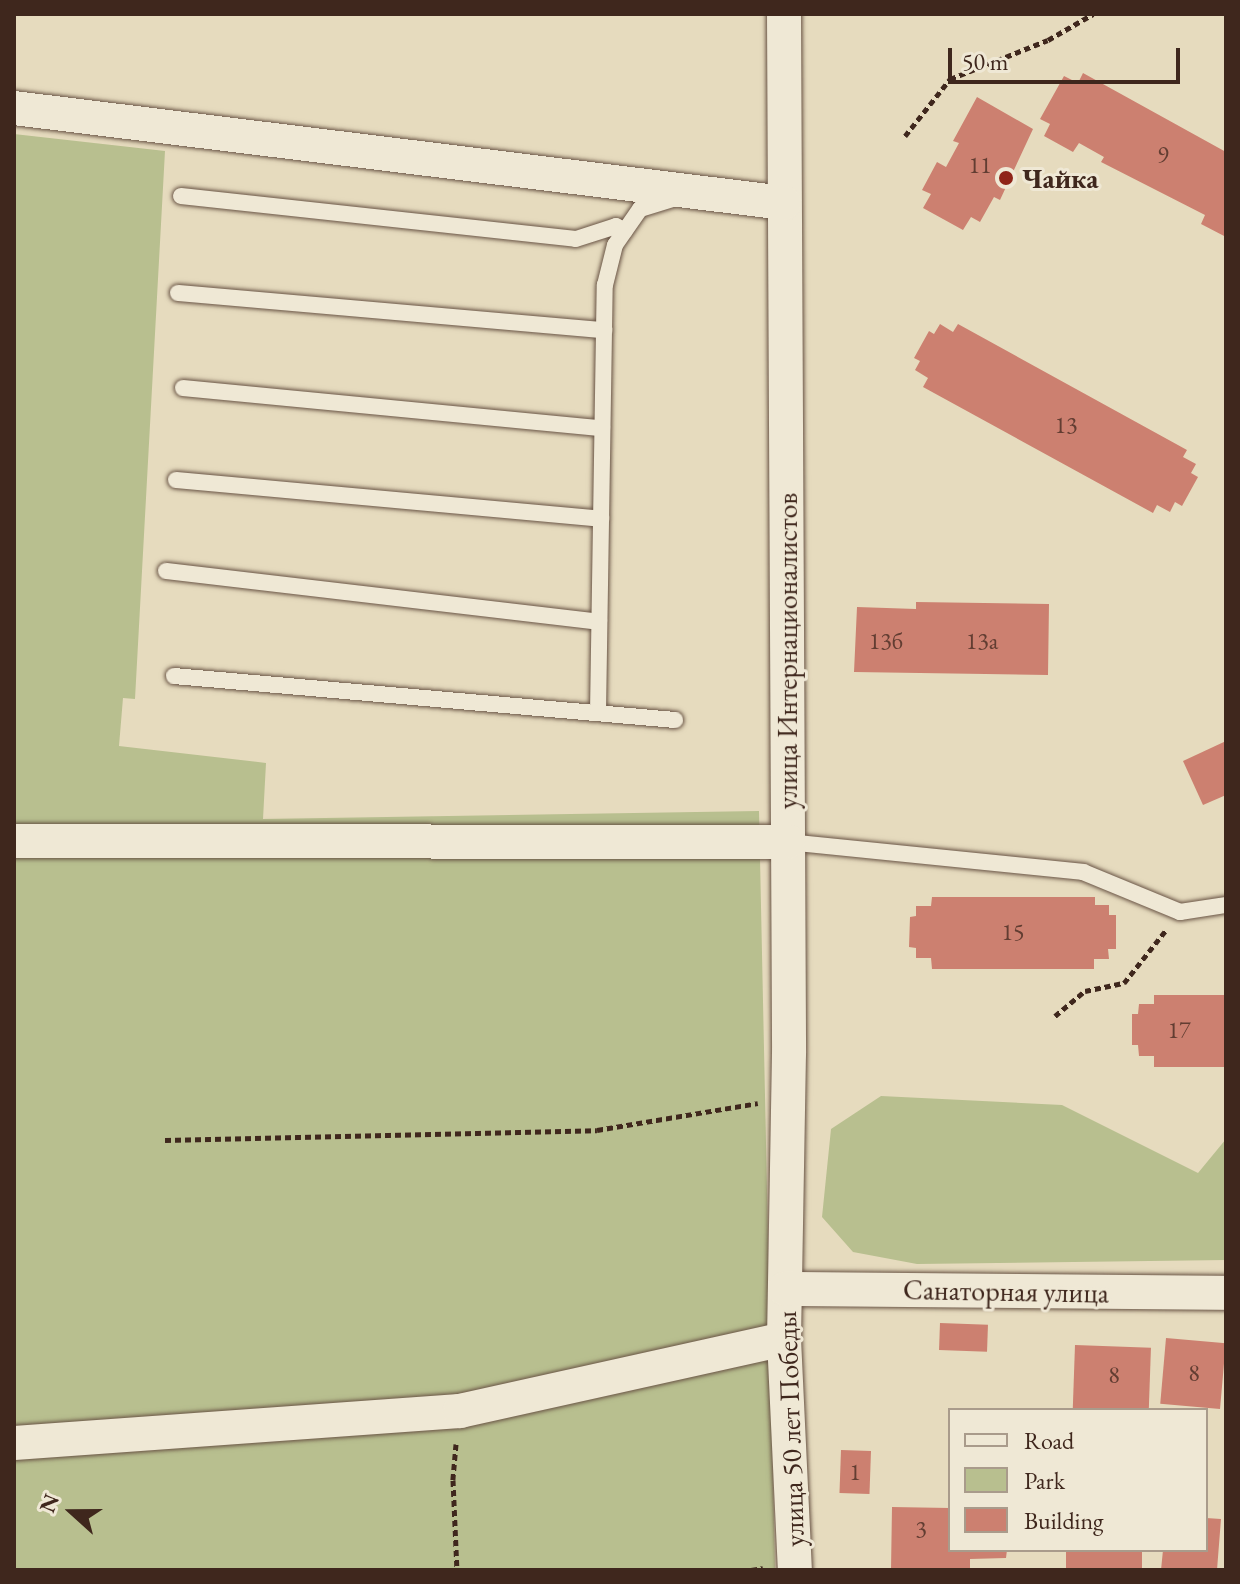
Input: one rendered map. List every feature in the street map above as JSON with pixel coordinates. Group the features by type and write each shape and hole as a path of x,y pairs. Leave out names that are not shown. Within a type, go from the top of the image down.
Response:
{"street":[{"name":"улица Интернационалистов","path":"784,14 788,842 785,1289"},
{"path":"14,108 784,203"},
{"path":"14,841 788,842"},
{"name":"Санаторная улица","path":"785,1289 1226,1293"},
{"name":"улица 50 лет Победы","path":"785,1289 784,1339 795,1570"},
{"path":"14,1443 460,1411 784,1339"}],"lane":[{"path":"598,713 605,285 615,245 640,209 696,192"},
{"path":"181,196 576,239 616,226 625,231"},
{"path":"178,293 604,330"},
{"path":"183,388 602,428"},
{"path":"176,480 601,519"},
{"path":"166,571 599,622"},
{"path":"174,676 675,720"},
{"path":"788,842 1083,872 1180,912 1226,905"}],"path":[{"path":"905,136 950,79 1048,40 1093,14"},
{"path":"1055,1016 1085,991 1124,983 1180,912"},
{"path":"165,1140 597,1130 787,1098"},
{"path":"457,1570 453,1480 460,1411"}],"green space":[{"path":"14,134 165,151 135,699 123,698 119,746 266,763 263,819 759,811 775,1570 14,1570"},
{"path":"881,1096 1062,1105 1198,1173 1226,1139 1226,1260 917,1264 853,1252 822,1217 831,1129"}],"building":[{"path":"1083,73 1226,152 1226,237 1201,224 1205,215 1101,162 1104,157 1079,143 1073,152 1044,136 1050,124 1040,119 1064,76 1078,83"},
{"path":"977,97 1033,129 1000,200 994,197 980,222 971,217 963,230 923,208 931,194 922,190 937,162 946,167 959,143 953,141"},
{"path":"940,324 953,332 958,324 1187,450 1183,457 1196,464 1191,473 1198,477 1182,506 1175,502 1170,512 1157,505 1153,513 923,387 928,378 915,370 920,361 914,358 929,331 934,334"},
{"path":"916,602 1049,604 1048,675 854,672 857,607 916,609"},
{"path":"1226,741 1226,795 1203,805 1183,761"},
{"path":"932,897 1095,897 1095,905 1109,905 1109,915 1116,915 1116,949 1108,949 1109,959 1094,959 1094,969 932,969 931,958 916,958 916,948 909,947 910,917 916,916 916,906 931,906"},
{"path":"1154,995 1226,995 1226,1067 1154,1067 1154,1056 1139,1056 1138,1045 1132,1045 1132,1014 1138,1014 1139,1004 1154,1004"},
{"path":"940,1323 988,1325 987,1352 939,1350"},
{"path":"1166,1338 1226,1343 1220,1409 1160,1404"},
{"path":"1075,1345 1151,1348 1149,1408 1073,1408"},
{"path":"841,1450 871,1451 869,1494 839,1493"},
{"path":"892,1507 948,1508 948,1552 1007,1552 1006,1558 970,1559 970,1570 891,1570"},
{"path":"1208,1518 1221,1519 1217,1570 1161,1570 1163,1552 1208,1552"},
{"path":"1066,1552 1142,1552 1142,1570 1066,1570"}],"place":[{"name":"Чайка","path":"1006,178"}]}
